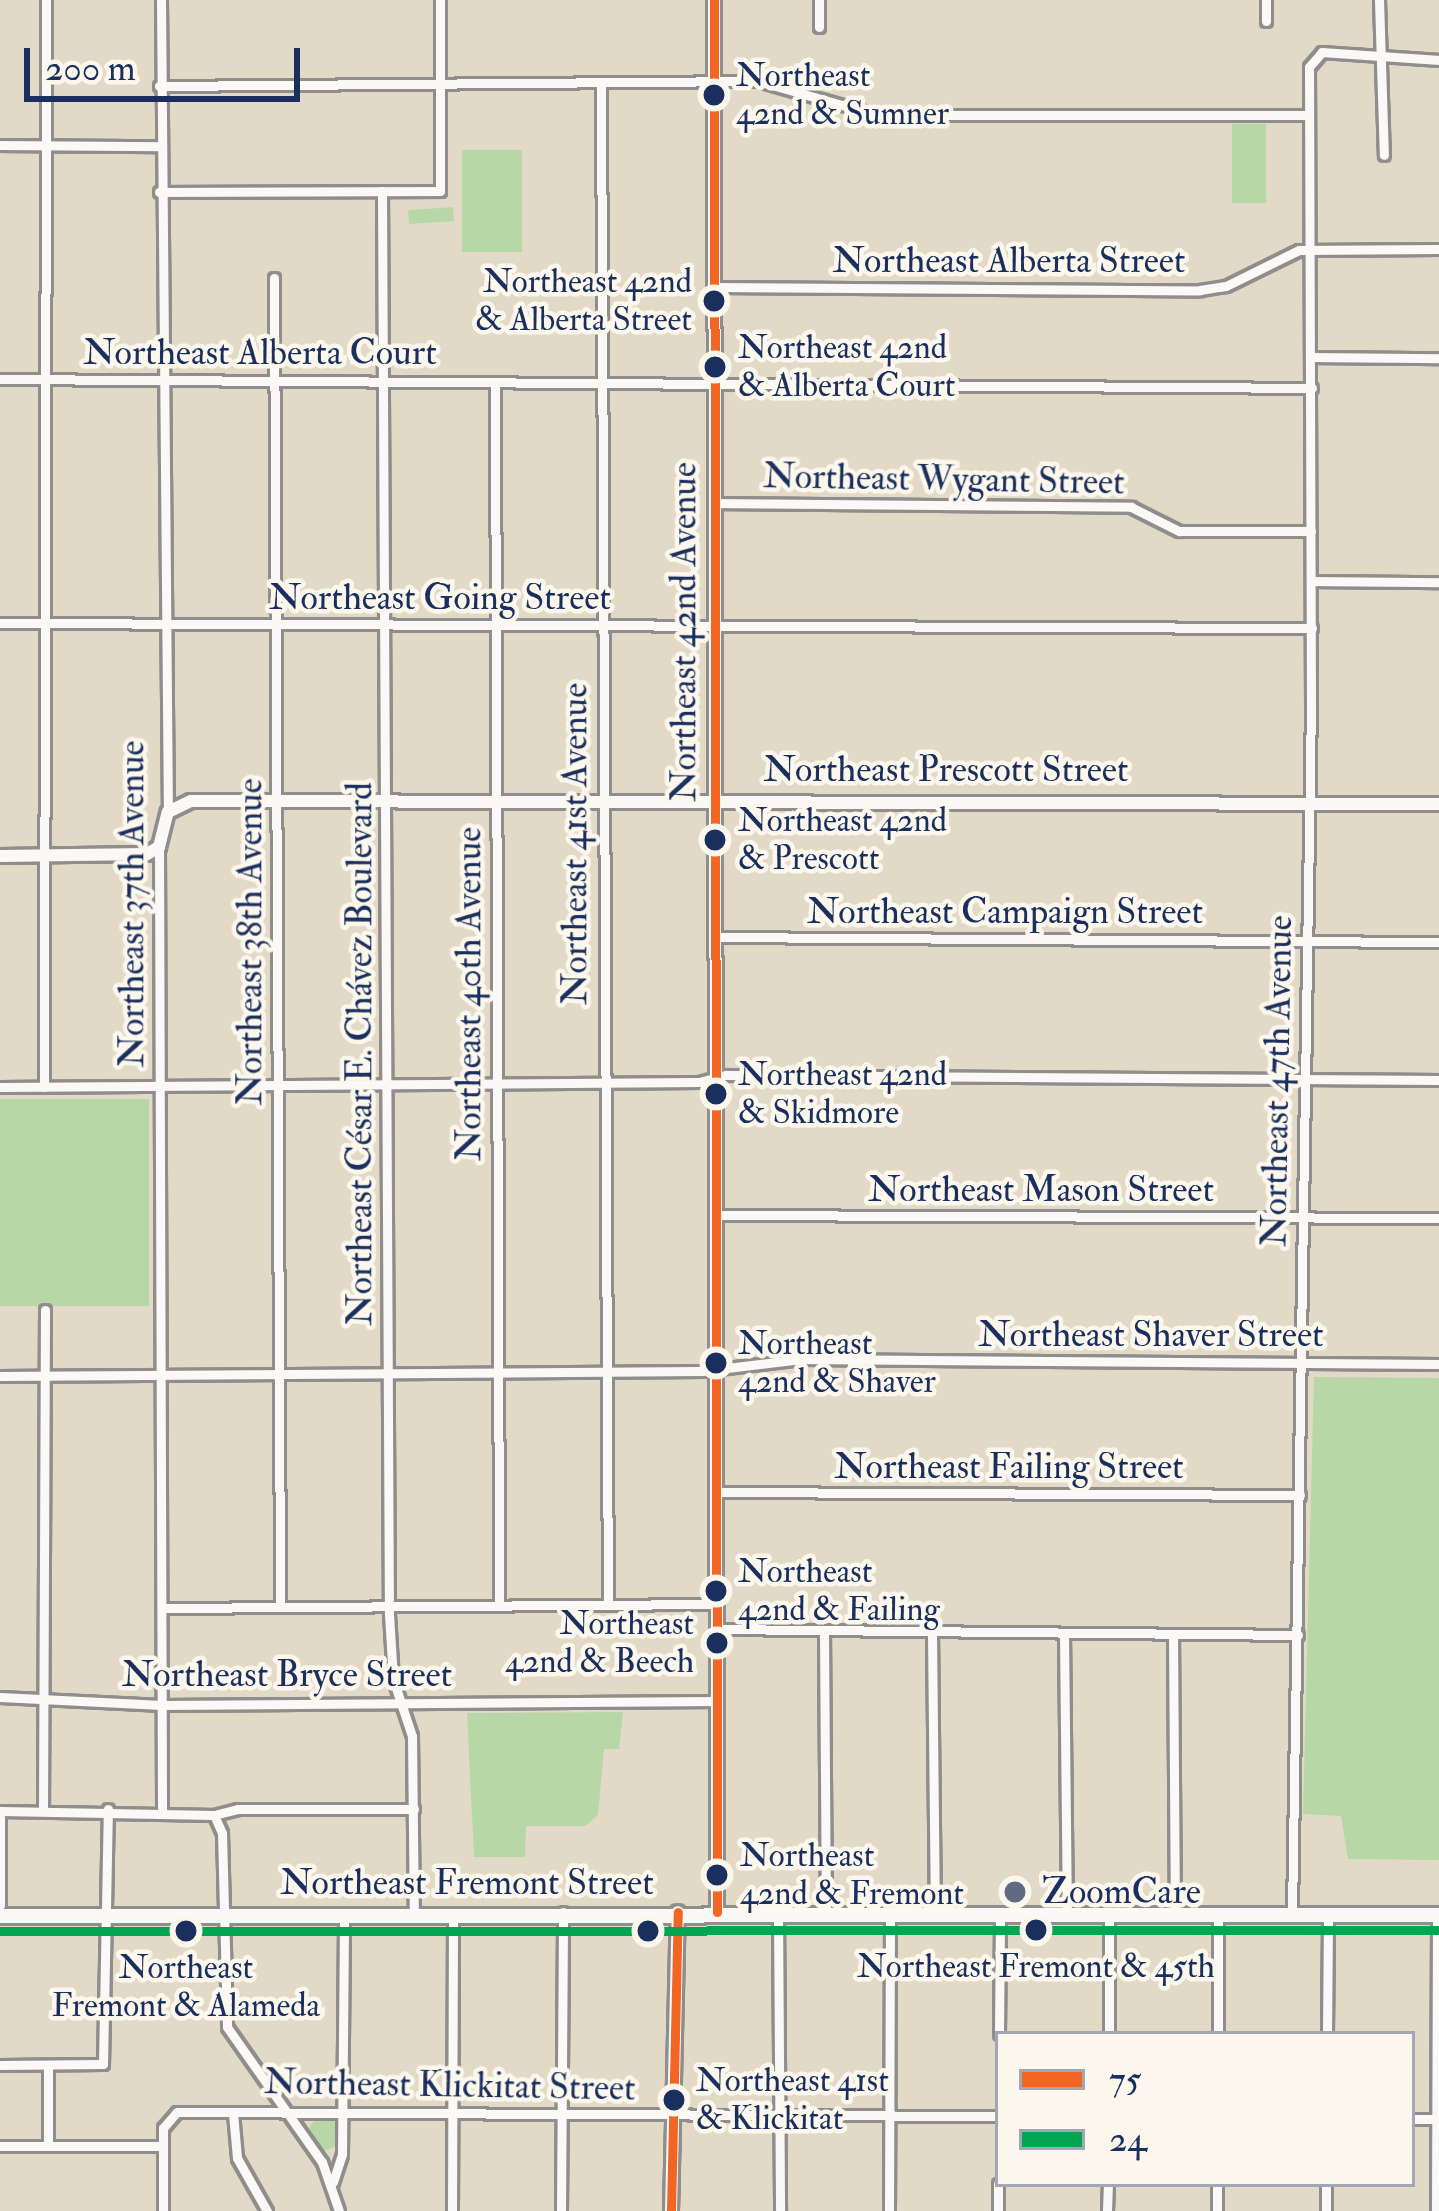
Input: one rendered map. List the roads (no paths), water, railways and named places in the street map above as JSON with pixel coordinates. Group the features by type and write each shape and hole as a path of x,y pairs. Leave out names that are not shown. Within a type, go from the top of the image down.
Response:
{"main road":[{"name":"Northeast Fremont Street","path":"0,1916 563,1912 1438,1915"}],"street":[{"path":"44,1087 46,0"},
{"name":"Northeast 37th Avenue","path":"161,0 168,812 159,847 162,1808"},
{"path":"160,192 440,191 440,0"},
{"name":"Northeast 42nd Avenue","path":"714,0 717,1912"},
{"path":"819,0 819,27"},
{"path":"1266,0 1266,21"},
{"path":"1379,0 1384,155"},
{"name":"Northeast 47th Avenue","path":"1292,1914 1312,628 1308,116 1313,56 1378,56"},
{"path":"1378,56 1439,60"},
{"path":"159,86 714,81 782,83 877,115 1308,116"},
{"name":"Northeast 41st Avenue","path":"601,82 608,1605"},
{"path":"0,146 160,146"},
{"name":"Northeast César E. Chávez Boulevard","path":"382,191 390,1666 412,1736 414,1914"},
{"name":"Northeast Alberta Street","path":"714,287 1212,289 1312,248 1439,249"},
{"name":"Northeast 38th Avenue","path":"274,278 280,1606"},
{"path":"1313,357 1439,358"},
{"name":"Northeast Alberta Court","path":"0,379 1312,388"},
{"name":"Northeast 40th Avenue","path":"495,382 499,1605"},
{"name":"Northeast Wygant Street","path":"714,503 1131,507 1179,531 1311,531"},
{"path":"1312,581 1439,582"},
{"name":"Northeast Going Street","path":"0,623 1312,628"},
{"name":"Northeast Prescott Street","path":"168,812 191,801 604,798 1439,804"},
{"path":"0,856 137,855 159,847"},
{"name":"Northeast Campaign Street","path":"714,938 1439,942"},
{"path":"0,1087 606,1083 715,1078 1439,1080"},
{"name":"Northeast Mason Street","path":"716,1215 1439,1219"},
{"path":"43,1810 45,1310"},
{"name":"Northeast Shaver Street","path":"0,1376 607,1372 801,1359 1439,1364"},
{"name":"Northeast Failing Street","path":"717,1492 1300,1496"},
{"path":"162,1608 717,1604"},
{"path":"717,1630 1298,1635"},
{"path":"824,1632 826,1912"},
{"path":"932,1633 935,1912"},
{"path":"1064,1634 1067,1913"},
{"path":"1173,1634 1175,1913"},
{"name":"Northeast Bryce Street","path":"0,1697 161,1705 718,1701"},
{"path":"0,1905 0,1814 162,1808 214,1815 238,1808 414,1808"},
{"path":"0,2065 103,2064 108,1809"},
{"path":"214,1815 222,1833 227,2027 333,2182 339,2211"},
{"path":"561,2211 563,1912"},
{"path":"670,2211 678,1912"},
{"path":"778,1912 780,2211"},
{"path":"889,2211 890,1912"},
{"path":"999,2031 1000,1912"},
{"path":"452,2211 453,1913"},
{"path":"1108,2031 1109,1913"},
{"path":"333,2182 342,2162 344,1914"},
{"path":"1218,1914 1218,2031"},
{"path":"1327,2031 1328,1914"},
{"path":"1436,2211 1438,1915"},
{"path":"48,2065 48,2146"},
{"name":"Northeast Klickitat Street","path":"163,2146 173,2113 995,2116"},
{"path":"232,2113 237,2158 267,2211"},
{"path":"0,2146 163,2146 163,2211"}],"place":[{"name":"Northeast 42nd & Sumner","path":"714,95"},
{"name":"Northeast 42nd & Alberta Street","path":"714,301"},
{"name":"Northeast 42nd & Alberta Court","path":"715,367"},
{"name":"Northeast 42nd & Prescott","path":"715,840"},
{"name":"Northeast 42nd & Skidmore","path":"716,1094"},
{"name":"Northeast 42nd & Shaver","path":"716,1363"},
{"name":"Northeast 42nd & Failing","path":"716,1591"},
{"name":"Northeast 42nd & Beech","path":"717,1643"},
{"name":"Northeast 42nd & Fremont","path":"717,1875"},
{"name":"ZoomCare","path":"1015,1892"},
{"name":"Northeast Fremont & 45th","path":"1036,1930"},
{"name":"Northeast Fremont & Alameda","path":"186,1931"},
{"name":"Northeast 41st & Klickitat","path":"674,2100"}]}
